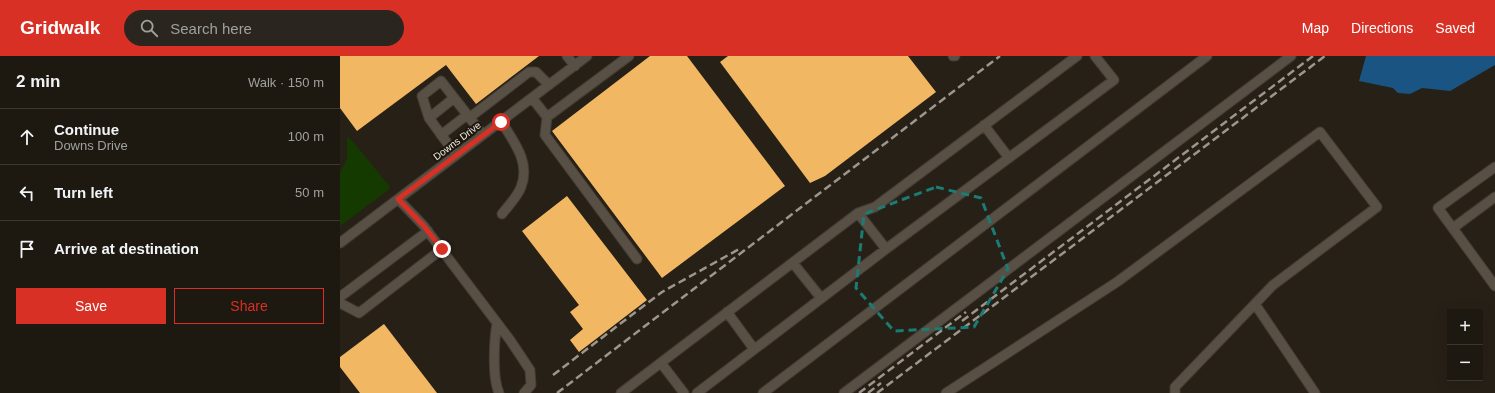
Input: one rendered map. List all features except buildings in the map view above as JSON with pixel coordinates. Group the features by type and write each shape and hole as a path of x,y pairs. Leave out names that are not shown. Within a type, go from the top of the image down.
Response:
{"street":[{"path":"567,56 575,66"},
{"name":"Downs Drive","path":"340,243 587,56"},
{"path":"547,117 629,56"},
{"path":"621,393 858,213 875,207 1077,56"},
{"path":"697,393 886,249 1114,80 1095,56"},
{"path":"763,393 1207,56"},
{"path":"844,393 1290,56"},
{"path":"441,135 529,72 536,72 548,85"},
{"path":"456,155 429,118 422,96 441,81 483,135"},
{"path":"429,118 454,98"},
{"path":"532,98 547,117 545,134 637,259"},
{"path":"501,122 519,150 524,168 521,187 502,214"},
{"path":"984,125 1009,158"},
{"path":"946,393 1117,282 1320,132 1377,207 1273,285 1175,387 1175,393"},
{"path":"1495,167 1438,208 1495,286"},
{"path":"1453,228 1495,196"},
{"path":"398,199 428,231 442,249 530,370 531,385 524,393"},
{"path":"858,213 886,249"},
{"path":"340,297 428,231"},
{"path":"340,303 359,313 442,249"},
{"path":"793,263 821,298"},
{"path":"1256,304 1315,393"},
{"path":"727,312 754,350"},
{"path":"497,323 495,335 496,380 499,393"},
{"path":"661,363 684,393"}],"highlighted area":[{"path":"936,187 981,198 1008,269 974,327 894,331 856,288 864,214"}],"green space":[{"path":"347,136 390,187 340,226 340,173 347,159"}],"water":[{"path":"1366,56 1495,56 1495,65 1450,91 1422,88 1410,94 1398,93 1393,88 1359,81"}],"railway":[{"path":"557,393 1000,56"},
{"path":"962,321 1313,56"},
{"path":"877,393 1325,56"},
{"path":"553,375 662,292 741,248"},
{"path":"859,393 966,312"},
{"path":"868,393 881,383"}],"route":[{"path":"442,249 411,211 398,199 501,122"}]}
